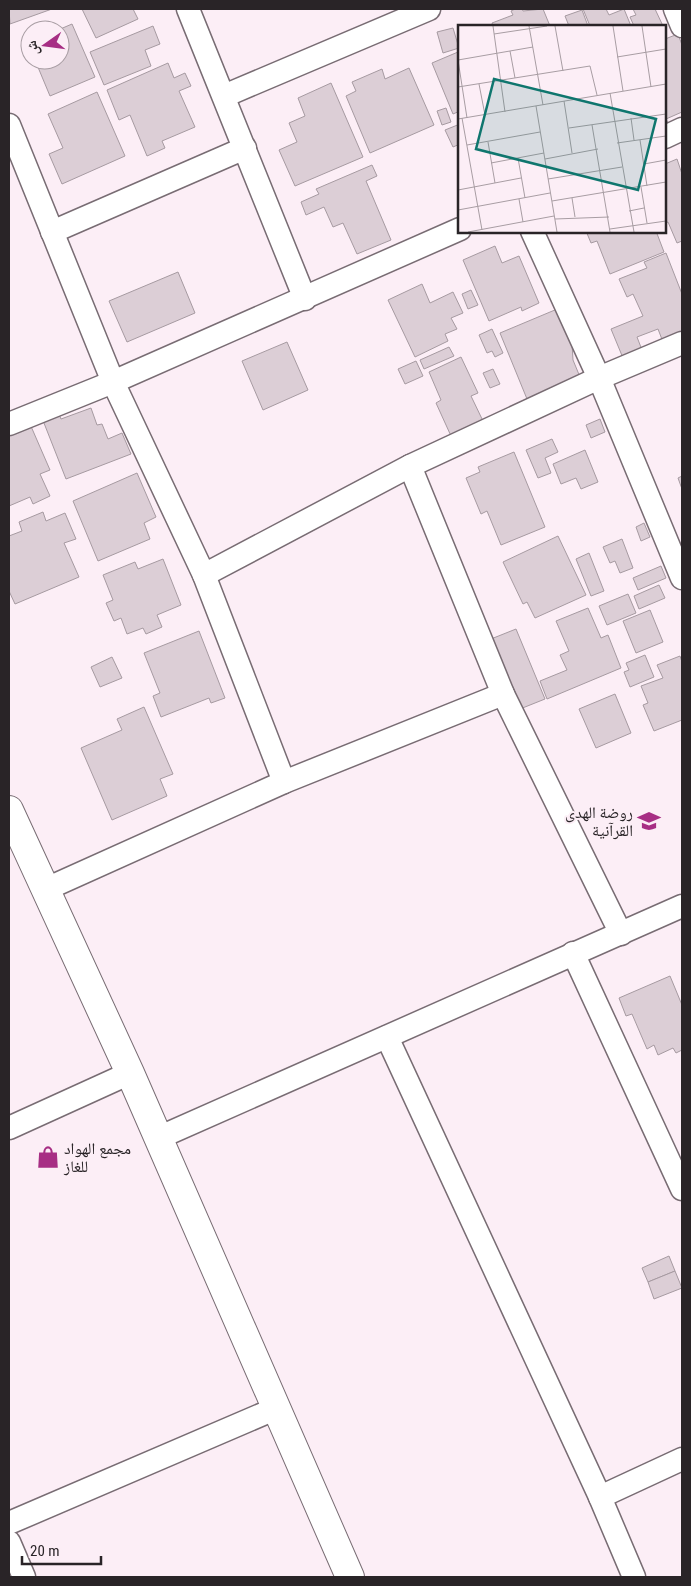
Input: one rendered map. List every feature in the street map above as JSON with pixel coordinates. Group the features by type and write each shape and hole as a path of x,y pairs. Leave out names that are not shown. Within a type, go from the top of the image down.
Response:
{"street":[{"path":"188,9 305,298"},
{"path":"224,96 429,9"},
{"path":"674,9 682,26"},
{"path":"9,124 113,382 204,575 284,782"},
{"path":"666,137 682,130"},
{"path":"52,232 245,148"},
{"path":"9,424 113,382 458,230"},
{"path":"532,232 600,378 682,578"},
{"path":"204,575 410,466 600,378 682,343"},
{"path":"410,466 503,694 620,934"},
{"path":"44,890 284,782 503,694"},
{"path":"9,810 44,890 130,1073 350,1577"},
{"path":"158,1138 682,906"},
{"path":"573,953 681,1182"},
{"path":"387,1037 600,1496 634,1577"},
{"path":"9,1128 130,1073"},
{"path":"9,1523 277,1408"},
{"path":"600,1496 682,1459"},
{"path":"9,1542 24,1577"}],"building":[{"path":"9,9 52,9 20,20 10,24"},
{"path":"82,9 133,9 138,19 96,38"},
{"path":"515,9 522,9 523,11 543,9 550,25 493,25 492,23 513,15 511,11"},
{"path":"583,9 606,9 609,15 624,9 631,25 590,25"},
{"path":"633,9 655,9 663,25 634,25 630,17 636,15"},
{"path":"582,10 588,25 569,25 565,16"},
{"path":"72,24 95,77 50,96 39,70 70,70 70,25"},
{"path":"153,26 160,44 145,50 151,66 104,85 90,52"},
{"path":"453,28 458,48 443,53 437,32"},
{"path":"678,34 682,45 682,112 666,119 666,39"},
{"path":"458,52 458,112 453,114 432,63"},
{"path":"168,63 174,78 185,73 191,86 179,91 195,127 162,141 165,148 147,156 130,115 119,120 107,90"},
{"path":"409,68 434,125 370,153 346,96 356,91 352,82 382,69 385,79"},
{"path":"331,83 363,157 295,186 279,150 297,142 289,123 305,116 298,98"},
{"path":"97,92 125,156 62,184 49,154 63,148 48,114"},
{"path":"446,108 451,122 442,125 437,111"},
{"path":"458,125 458,145 453,147 445,130"},
{"path":"677,159 682,174 682,241 677,243 668,222 666,223 666,164"},
{"path":"372,165 377,176 366,181 391,240 357,254 343,223 333,227 324,207 306,215 301,202 319,194 316,189"},
{"path":"586,232 656,232 664,252 610,274 597,241 591,243"},
{"path":"495,246 502,263 519,256 539,303 522,311 521,307 489,321 463,260"},
{"path":"666,253 682,294 682,334 663,342 658,329 637,337 642,350 623,358 611,329 643,316 633,294 627,297 619,279 647,268 644,262"},
{"path":"178,272 195,313 127,342 109,301"},
{"path":"422,284 430,303 453,292 463,313 451,318 457,329 445,334 448,341 415,357 388,300"},
{"path":"471,290 478,305 468,309 462,294"},
{"path":"562,307 572,344 573,360 580,377 527,399 500,333"},
{"path":"492,329 503,353 495,357 492,351 487,353 479,335"},
{"path":"287,342 308,390 263,410 242,361"},
{"path":"449,347 454,356 424,369 420,360"},
{"path":"461,357 478,393 471,396 483,421 451,436 436,403 441,400 429,372"},
{"path":"416,361 423,376 405,384 398,369"},
{"path":"493,369 500,384 490,388 483,373"},
{"path":"91,408 97,425 102,424 108,439 122,433 131,454 66,479 42,418 58,412 61,419"},
{"path":"600,419 605,432 591,438 586,425"},
{"path":"30,424 50,470 40,474 50,496 33,504 30,497 9,506 9,434"},
{"path":"552,439 558,452 545,458 551,473 538,478 526,450"},
{"path":"585,450 598,482 581,489 576,478 561,484 553,464"},
{"path":"514,452 545,527 501,545 487,511 481,514 466,478 480,472 478,467"},
{"path":"137,473 156,517 144,523 150,539 98,561 73,501"},
{"path":"682,476 682,489 678,478"},
{"path":"43,512 46,521 65,513 76,539 64,543 79,577 15,604 9,591 9,536 22,531 19,522"},
{"path":"644,523 650,537 641,541 636,527"},
{"path":"558,536 586,595 535,618 527,602 523,604 503,562"},
{"path":"622,539 633,568 620,573 615,561 610,563 603,547"},
{"path":"589,553 604,591 591,596 576,559"},
{"path":"163,559 181,605 157,615 162,627 146,634 143,628 127,634 121,618 114,621 106,603 113,600 103,575 135,562 138,569"},
{"path":"661,566 666,578 638,590 633,578"},
{"path":"659,585 665,598 639,609 634,596"},
{"path":"628,594 636,613 607,625 599,606"},
{"path":"588,608 601,638 608,635 621,668 547,699 540,681 567,670 560,655 569,651 556,621"},
{"path":"650,610 663,642 636,653 623,621"},
{"path":"516,629 545,699 520,709 491,639"},
{"path":"199,631 225,698 211,703 209,698 161,717 153,696 160,693 144,653"},
{"path":"645,655 654,677 630,687 624,672 629,670 626,663"},
{"path":"680,656 682,662 682,720 654,731 643,705 648,703 641,686 663,678 657,665"},
{"path":"112,657 122,678 100,687 91,667"},
{"path":"615,694 631,733 596,748 579,709"},
{"path":"144,707 173,774 160,779 167,796 112,820 81,748 122,730 117,719"},
{"path":"670,976 682,1005 682,1050 676,1053 673,1048 658,1055 654,1045 647,1049 632,1014 626,1016 619,998"},
{"path":"669,1256 675,1271 648,1282 642,1268"},
{"path":"675,1271 682,1288 654,1299 648,1282"}],"place":[{"name":"روضة الهدى القرآنية","path":"649,821"},
{"name":"مجمع الهواد للغاز","path":"48,1157"}]}
